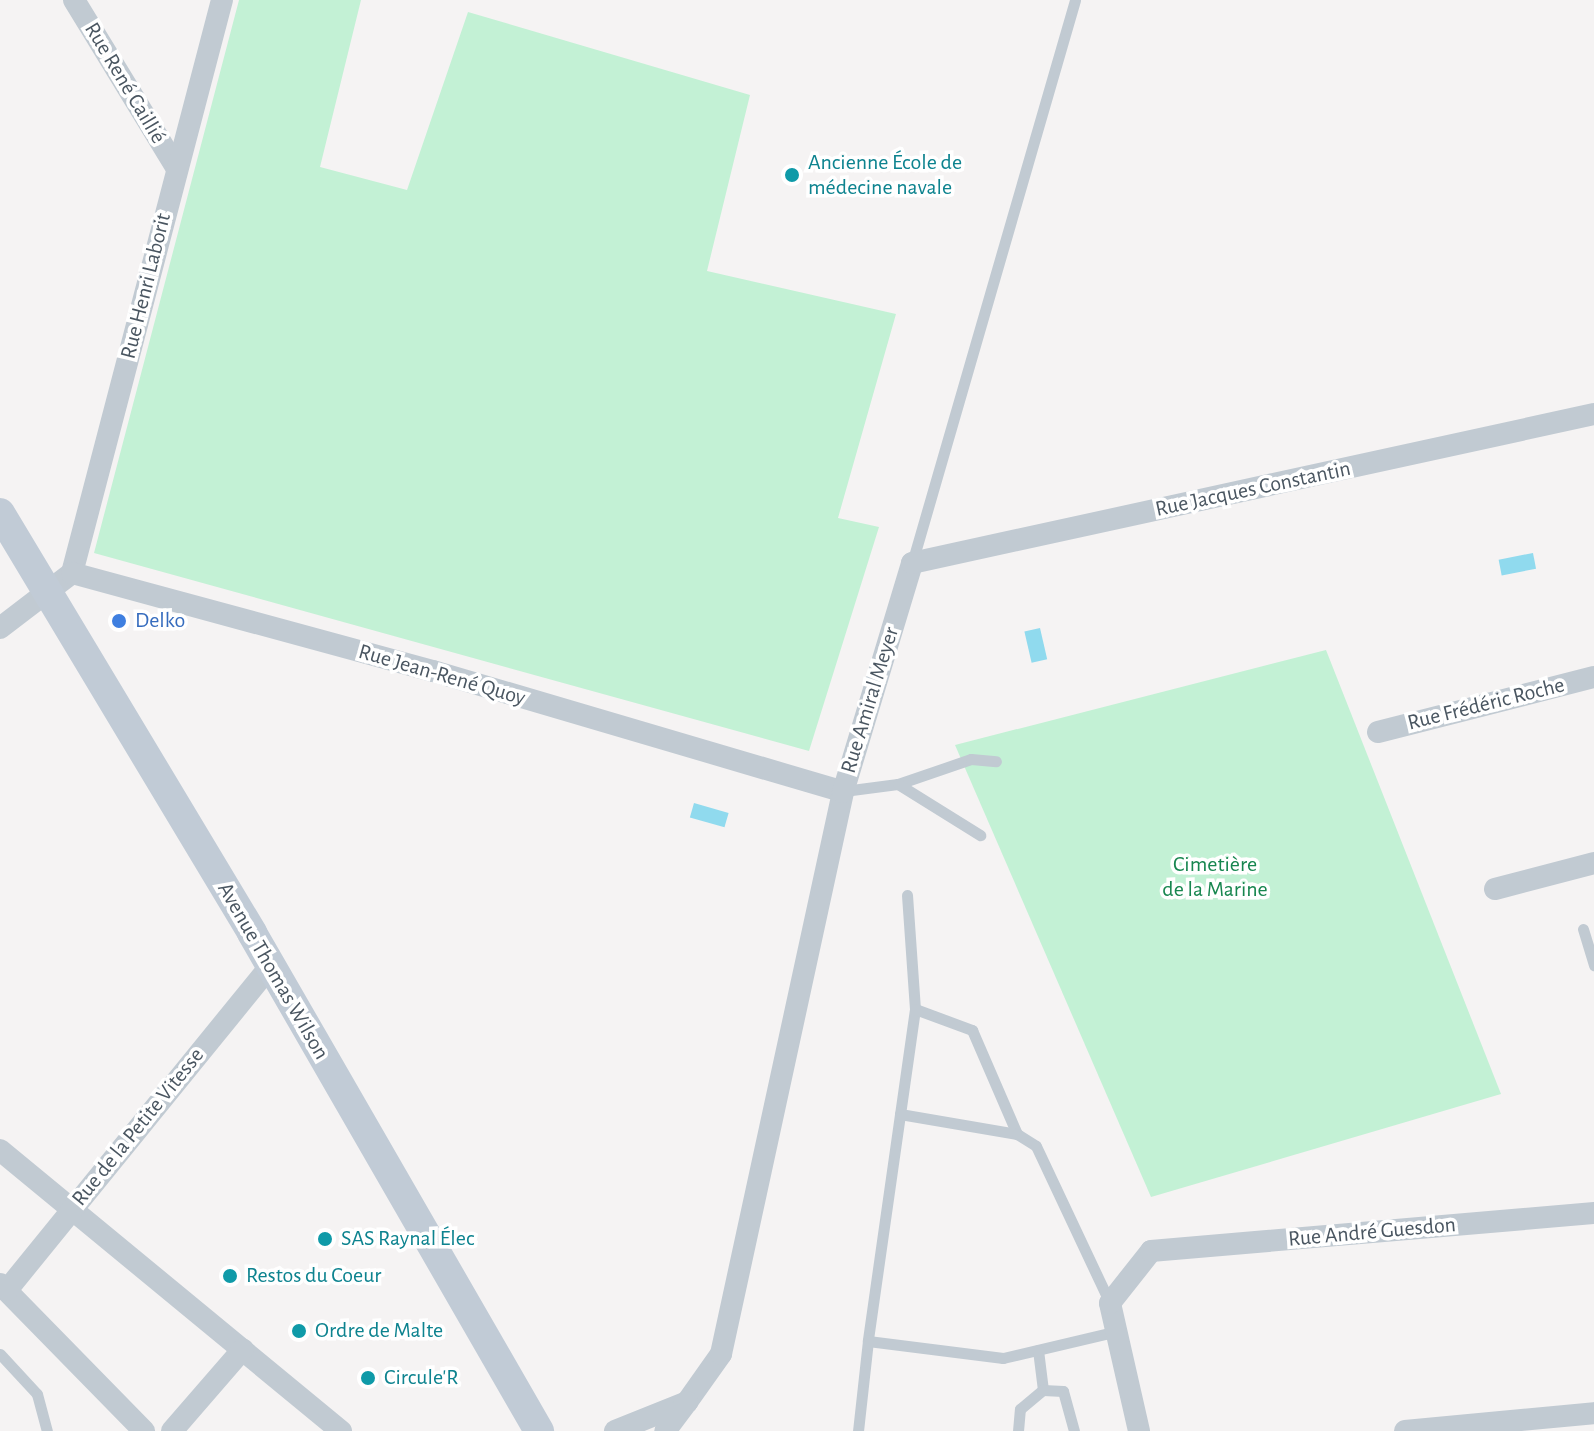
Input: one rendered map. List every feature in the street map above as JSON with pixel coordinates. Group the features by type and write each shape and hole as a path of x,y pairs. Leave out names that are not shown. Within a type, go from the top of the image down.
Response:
{"street":[{"name":"Rue René Caillié","path":"74,0 176,167"},
{"name":"Rue Henri Laborit","path":"72,573 222,0"},
{"name":"Rue Jacques Constantin","path":"912,563 1594,414"},
{"name":"Avenue Thomas Wilson","path":"0,513 270,966 539,1431"},
{"name":"Rue Amiral Meyer","path":"665,1431 721,1354 843,792 912,563"},
{"path":"0,628 72,573"},
{"name":"Rue Jean-René Quoy","path":"72,573 843,792"},
{"name":"Rue Frédéric Roche","path":"1378,732 1594,677"},
{"path":"1495,889 1594,863"},
{"name":"Rue de la Petite Vitesse","path":"3,1287 72,1209 270,966"},
{"path":"0,1150 341,1431"},
{"name":"Rue André Guesdon","path":"1110,1303 1151,1251 1594,1213"},
{"path":"3,1287 144,1431"},
{"path":"1110,1303 1114,1332 1139,1431"},
{"path":"172,1431 243,1349"},
{"path":"615,1431 687,1402"},
{"path":"1405,1431 1594,1413"}],"lane":[{"name":"Rue Amiral Meyer","path":"912,563 1075,0"},
{"path":"843,792 898,784 971,759 996,761"},
{"path":"898,784 980,835"},
{"path":"858,1431 915,1009 907,895"},
{"path":"1583,929 1594,965"},
{"path":"915,1009 972,1030 1017,1134"},
{"path":"900,1114 1017,1134 1036,1146 1110,1303"},
{"path":"868,1341 1003,1358 1114,1332"},
{"path":"1038,1350 1043,1390"},
{"path":"0,1354 37,1394 47,1431"},
{"path":"1018,1431 1020,1409 1043,1390 1063,1391 1074,1431"}],"green space":[{"path":"239,0 361,0 320,167 407,190 468,12 750,95 707,271 896,314 838,518 879,527 809,751 94,553"},
{"name":"Cimetière de la Marine","path":"1326,650 1501,1094 1151,1197 955,745"}],"water":[{"path":"1533,553 1536,569 1502,575 1499,560"},
{"path":"1040,628 1047,659 1032,663 1024,632"},
{"path":"694,803 729,813 724,827 690,817"}],"place":[{"name":"Ancienne École de médecine navale","path":"792,175"},
{"name":"Delko","path":"119,621"},
{"name":"SAS Raynal Élec","path":"325,1239"},
{"name":"Restos du Coeur","path":"230,1276"},
{"name":"Ordre de Malte","path":"299,1331"},
{"name":"Circule'R","path":"368,1378"}]}
